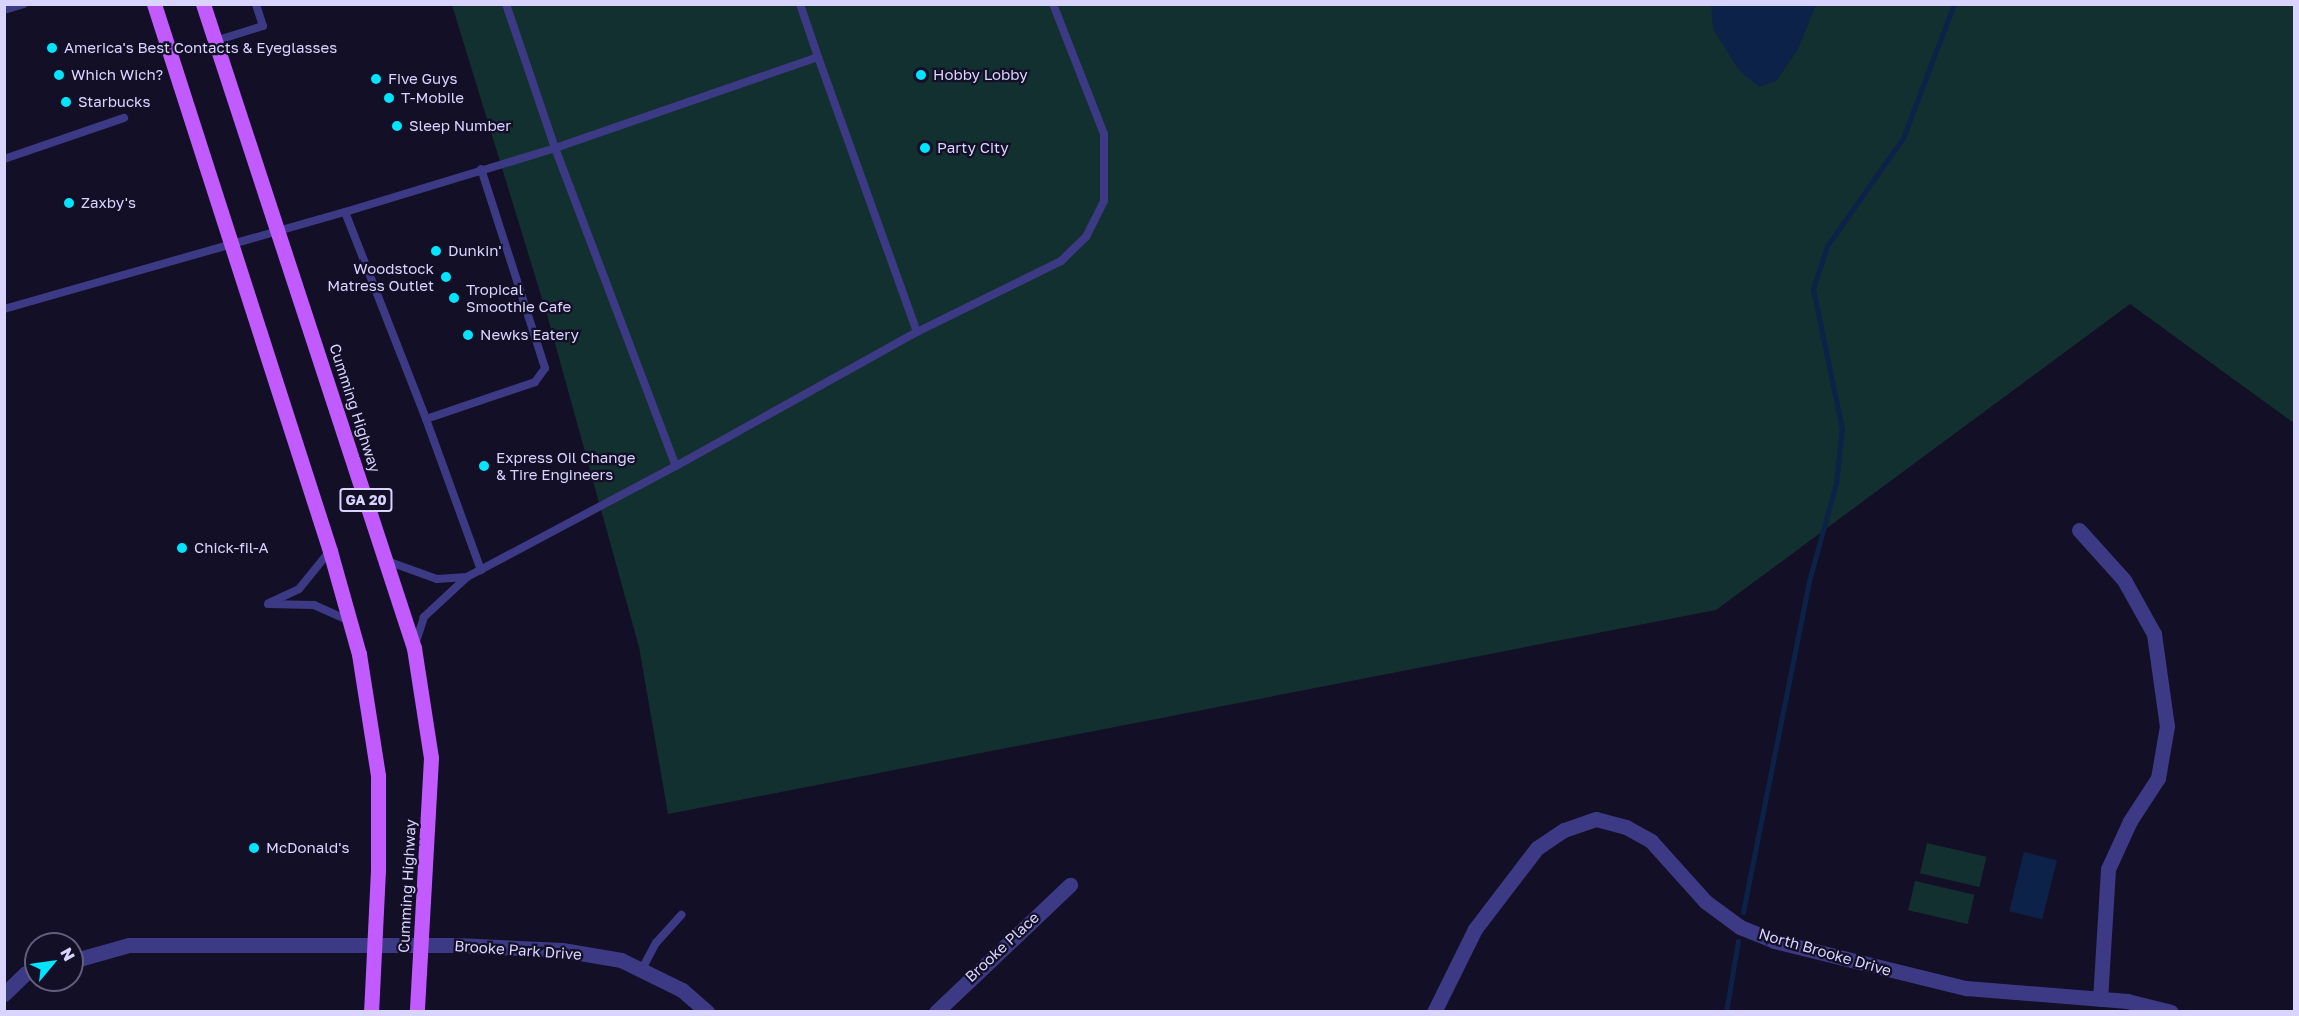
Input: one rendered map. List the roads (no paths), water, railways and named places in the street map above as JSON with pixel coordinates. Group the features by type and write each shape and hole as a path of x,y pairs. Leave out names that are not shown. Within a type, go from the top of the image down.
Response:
{"main road":[{"name":"Cumming Highway","path":"154,4 330,551 359,654 378,776 371,1011"},
{"name":"Cumming Highway","path":"203,4 414,648 431,758 417,1011"}],"street":[{"path":"2079,530 2124,580 2154,634 2167,726 2158,778 2130,821 2108,869 2100,999"},
{"name":"North Brooke Drive","path":"1434,1011 1475,929 1537,848 1564,830 1596,819 1626,827 1651,841 1706,902 1740,927 1774,941 1966,988 2100,999 2171,1011"},
{"name":"Brooke Place","path":"936,1011 1070,885"},
{"name":"Brooke Park Drive","path":"84,958 129,945 422,946 562,950 621,960 682,990 707,1011"},
{"path":"4,994 24,975"}],"lane":[{"path":"4,10 24,4"},
{"path":"215,41 263,26 256,4"},
{"path":"506,4 555,148 676,466"},
{"path":"800,4 917,332"},
{"path":"414,648 424,617 467,577 676,466 917,332 1061,261 1086,237 1104,201 1104,134 1053,4"},
{"path":"4,309 345,212 481,169 574,144 819,57"},
{"path":"4,159 124,118"},
{"path":"426,419 535,382 545,368 481,169"},
{"path":"345,212 426,419 481,570"},
{"path":"330,551 298,589 268,604 314,605 350,621"},
{"path":"386,560 437,579 467,577"},
{"path":"641,971 656,943 681,915"}],"water":[{"path":"1711,4 1816,5 1797,51 1776,81 1759,87 1739,70 1713,29"},
{"path":"2024,852 2057,860 2042,919 2009,911"}],"waterway":[{"path":"1743,912 1809,581 1836,483 1842,429 1813,289 1827,246 1903,138 1954,4"},
{"path":"1726,1012 1738,941"}],"place":[{"name":"America's Best Contacts & Eyeglasses","path":"52,48"},
{"name":"Which Wich?","path":"59,75"},
{"name":"Hobby Lobby","path":"921,75"},
{"name":"Five Guys","path":"376,79"},
{"name":"T-Mobile","path":"389,98"},
{"name":"Starbucks","path":"66,102"},
{"name":"Sleep Number","path":"397,126"},
{"name":"Party City","path":"925,148"},
{"name":"Zaxby's","path":"69,203"},
{"name":"Dunkin'","path":"436,251"},
{"name":"Woodstock Matress Outlet","path":"446,277"},
{"name":"Tropical Smoothie Cafe","path":"454,298"},
{"name":"Newks Eatery","path":"468,335"},
{"name":"Express Oil Change & Tire Engineers","path":"484,466"},
{"name":"Chick-fil-A","path":"182,548"},
{"name":"McDonald's","path":"254,848"}]}
